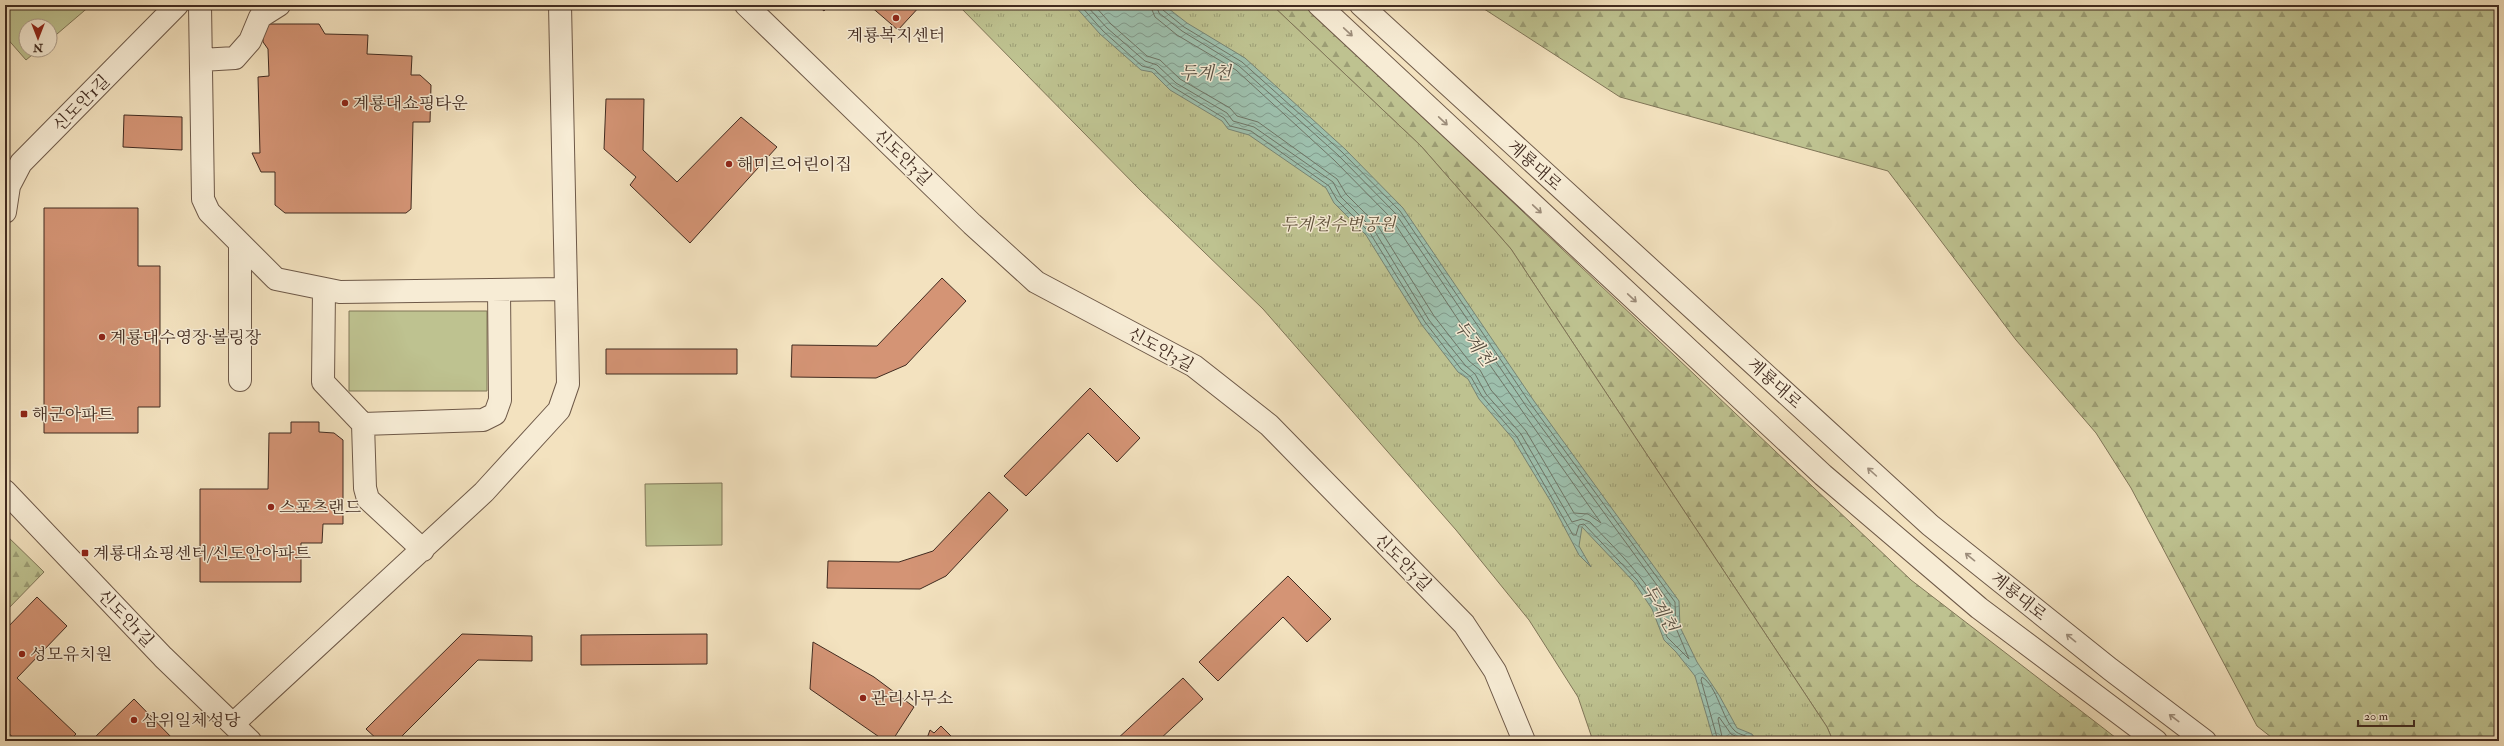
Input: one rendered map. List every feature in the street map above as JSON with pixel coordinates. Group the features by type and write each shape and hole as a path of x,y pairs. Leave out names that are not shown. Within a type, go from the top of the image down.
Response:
{"street":[{"name":"신도안1길","path":"5,212 9,186 21,164 177,5"},
{"path":"200,5 203,199 209,212 276,279 324,290 340,292 564,289"},
{"path":"201,60 235,58 250,41 260,17 279,5"},
{"path":"234,724 484,492 558,410 568,384 564,289 560,5"},
{"name":"신도안3길","path":"746,5 972,224 1036,282 1194,366 1269,425 1464,624 1495,671 1524,741"},
{"name":"계룡대로","path":"1319,5 1823,475 1979,608 2156,741"},
{"name":"계룡대로","path":"1361,5 1930,525 2110,670 2206,741"},
{"path":"240,243 240,380"},
{"path":"324,290 323,382 363,424 365,488 368,499 423,550"},
{"path":"363,424 483,420 495,414 500,400 499,290"},
{"name":"신도안1길","path":"5,491 163,657 250,741"}],"green space":[{"path":"5,5 91,5 58,33 58,18 18,18 18,51 5,36"},
{"name":"두계천수변공원","path":"958,5 1272,5 1421,146 1511,249 1827,727 1833,741 1593,741 1578,697 1529,620 1456,530 1263,309 1142,192"},
{"path":"1272,5 1305,5 1911,580 2120,741 1833,741 1827,727 1511,249 1421,146"},
{"path":"1478,5 2499,5 2499,741 2276,741 2257,726 2131,488 2096,433 2016,340 1888,171 1620,97"},
{"path":"349,311 487,311 487,391 349,391"},
{"path":"722,483 722,545 646,546 645,484"},
{"path":"5,534 44,572 5,612"}],"water":[{"name":"두계천","path":"1074,5 1164,5 1187,23 1245,58 1345,149 1403,208 1534,401 1679,601 1680,627 1697,662 1719,695 1737,728 1752,734 1757,741 1714,741 1695,676 1676,652 1664,640 1652,609 1634,582 1582,527 1579,546 1591,567 1579,555 1551,502 1513,439 1479,399 1468,379 1458,372 1422,325 1366,235 1334,203 1326,188 1249,135 1228,129 1222,121 1170,90 1152,72 1141,70 1100,34"}],"building":[{"name":"계룡복지센터","path":"817,5 829,5 824,11"},
{"name":"계룡복지센터","path":"869,5 921,5 898,30"},
{"name":"계룡대쇼핑타운","path":"263,24 319,24 325,34 368,35 367,54 412,56 411,75 420,75 431,85 430,122 413,122 411,209 406,213 285,213 275,205 275,172 261,172 252,153 260,153 258,77 269,76 268,49 263,42"},
{"name":"해미르어린이집","path":"606,99 644,99 643,150 677,182 741,117 777,147 690,243 630,185 636,177 604,149"},
{"path":"124,115 182,117 182,150 123,147"},
{"name":"계룡대수영장·볼링장","path":"44,208 138,208 138,266 160,266 160,407 138,407 138,433 44,433"},
{"path":"942,278 966,301 906,365 876,378 791,377 792,345 877,346"},
{"path":"606,349 737,349 737,374 606,374"},
{"path":"1090,388 1140,438 1117,462 1088,433 1026,496 1004,476"},
{"name":"스포츠랜드","path":"291,422 319,422 319,432 334,433 343,440 343,524 323,524 322,543 301,543 301,582 200,582 200,489 268,489 269,433 291,433"},
{"path":"989,492 1008,510 946,576 920,589 827,588 828,561 899,562 933,551"},
{"path":"1288,576 1331,619 1307,642 1283,617 1218,681 1199,662"},
{"name":"성모유치원","path":"37,597 67,626 17,678 76,734 69,741 29,741 24,736 20,741 17,741 5,730 5,630"},
{"path":"462,634 532,636 532,661 478,660 397,741 379,741 366,729"},
{"path":"707,634 707,664 581,665 581,635"},
{"name":"관리사무소","path":"813,642 874,677 914,707 892,741 885,741 810,689"},
{"path":"1183,678 1203,699 1158,741 1115,741"},
{"name":"삼위일체성당","path":"134,699 175,741 91,741"},
{"path":"941,726 956,741 926,741 930,730 934,733"}],"place":[{"name":"계룡복지센터","path":"896,18"},
{"name":"계룡대쇼핑타운","path":"345,103"},
{"name":"해미르어린이집","path":"729,164"},
{"name":"계룡대수영장·볼링장","path":"102,337"},
{"name":"해군아파트","path":"24,414"},
{"name":"스포츠랜드","path":"271,507"},
{"name":"계룡대쇼핑센터/신도안아파트","path":"85,553"},
{"name":"성모유치원","path":"22,654"},
{"name":"관리사무소","path":"863,698"},
{"name":"삼위일체성당","path":"134,720"}]}
